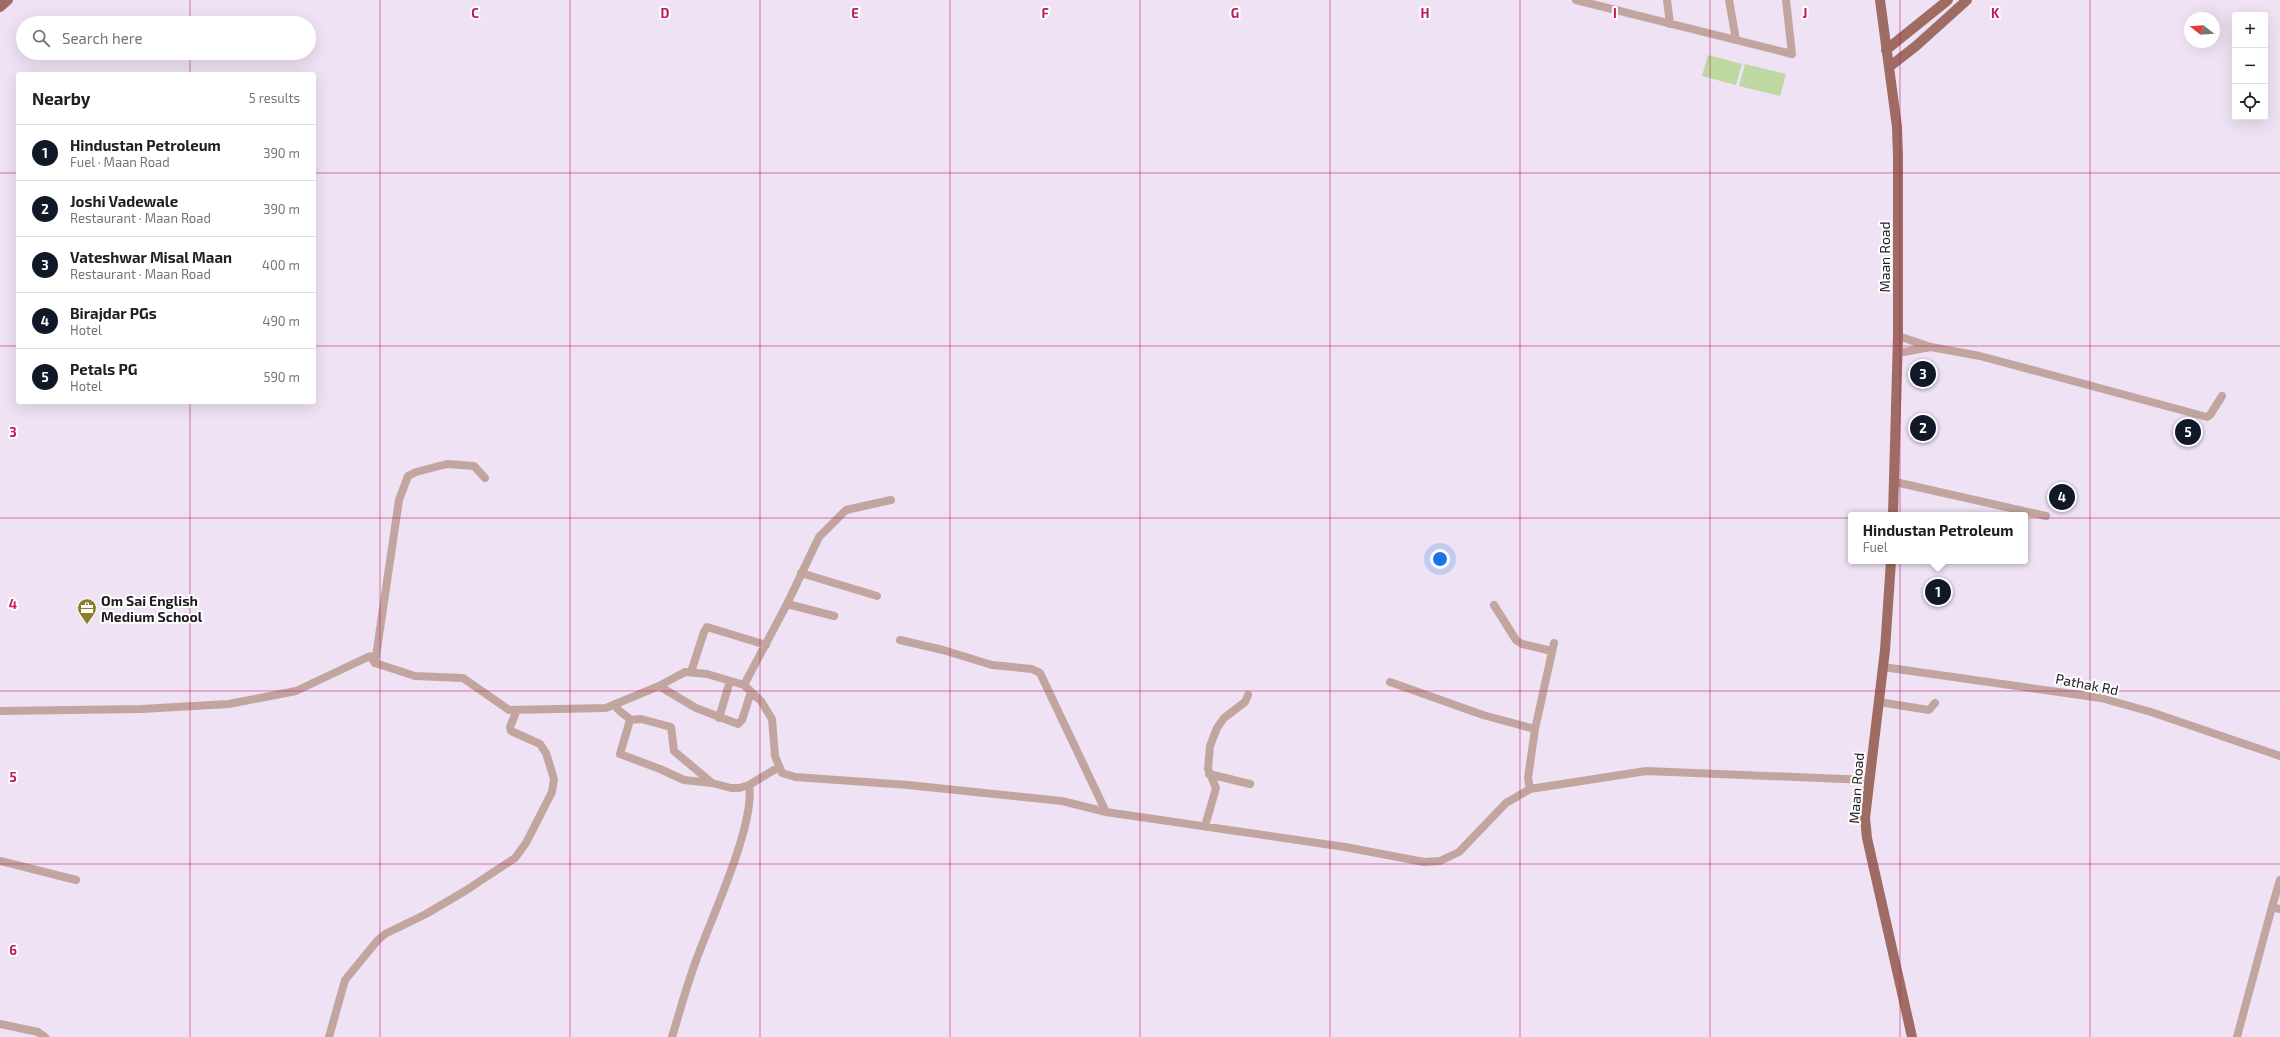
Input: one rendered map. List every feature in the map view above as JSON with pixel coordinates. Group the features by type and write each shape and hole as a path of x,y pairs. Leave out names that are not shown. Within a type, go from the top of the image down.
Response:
{"main road":[{"path":"0,7 8,0"},
{"name":"Maan Road","path":"1880,0 1898,142 1898,354 1893,512"},
{"path":"1886,50 1948,0"},
{"path":"1888,66 1916,46 1967,0"},
{"name":"Maan Road","path":"1891,564 1883,667 1868,780 1865,818 1867,838 1912,1037"}],"street":[{"path":"1576,0 1792,54 1786,0"},
{"path":"1667,0 1670,24"},
{"path":"1729,0 1736,40"},
{"path":"1898,336 1931,347 1980,356 2207,417 2210,415 2222,396"},
{"path":"1898,354 1931,347"},
{"path":"375,662 399,500 408,476 416,472 447,464 474,466 485,478"},
{"path":"1895,482 2046,516"},
{"path":"744,685 787,604 819,537 846,510 891,500"},
{"path":"801,573 877,596"},
{"path":"787,604 834,616"},
{"path":"1494,606 1516,640 1522,644 1553,647 1535,729 1528,778 1530,789"},
{"path":"691,672 707,627 766,645"},
{"path":"900,640 943,650 992,665 1032,669 1040,673 1106,812"},
{"path":"0,710 142,709 229,704 296,691 370,656 375,662 415,676 463,678 509,710 606,708 658,686 685,672 691,672 707,674 744,685 761,701 772,719 775,756 779,767 782,773 795,777 986,792 1062,801 1106,812 1345,847 1424,862 1440,861 1459,852 1506,803 1530,789 1646,771 1868,780"},
{"name":"Pathak Rd","path":"1883,667 2101,698 2151,712 2280,756"},
{"path":"718,718 730,681"},
{"path":"1390,682 1483,715 1535,729"},
{"path":"658,686 696,708 718,718 738,724 742,720 751,692"},
{"path":"1205,826 1216,788 1213,779 1209,774 1208,759 1217,728 1224,718 1245,702 1248,695"},
{"path":"1879,702 1928,710 1935,703"},
{"path":"614,704 618,711 628,716 630,720"},
{"path":"329,1037 335,1021 345,980 377,941 385,934 426,914 465,891 515,858 526,843 552,792 554,779 546,753 540,744 511,731 510,727 517,710"},
{"path":"630,720 641,719 671,727 674,751 712,783"},
{"path":"630,720 620,754 660,769 676,777 731,788 739,788 749,785 779,767"},
{"path":"1209,774 1250,784"},
{"path":"672,1037 696,960 746,825 750,798 749,785"},
{"path":"0,862 76,880"},
{"path":"2237,1037 2276,908 2280,880"},
{"path":"0,1024 38,1032 45,1037"}],"green space":[{"path":"1708,55 1742,64 1736,85 1702,76"},
{"path":"1745,64 1786,74 1780,96 1739,86"}],"place":[{"name":"Vateshwar Misal Maan","path":"1923,374"},
{"name":"Joshi Vadewale","path":"1923,428"},
{"name":"Petals PG","path":"2188,432"},
{"name":"Birajdar PGs","path":"2062,497"},
{"name":"Hindustan Petroleum","path":"1938,592"},
{"name":"Om Sai English Medium School","path":"87,625"}]}
